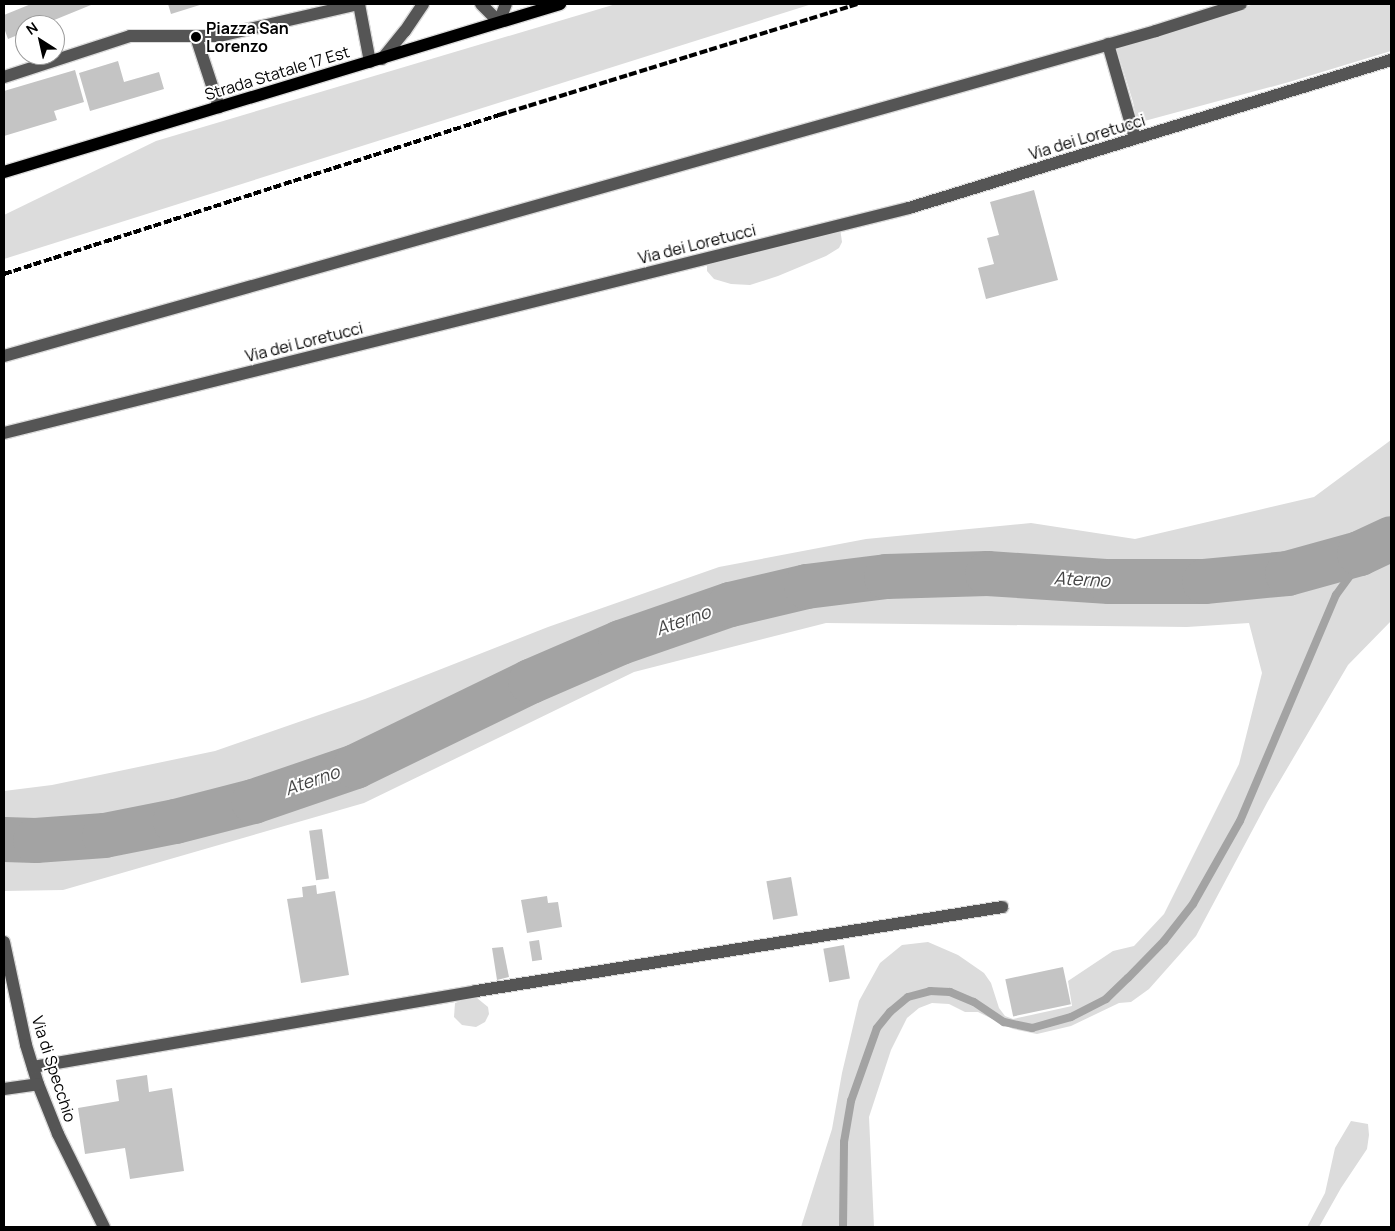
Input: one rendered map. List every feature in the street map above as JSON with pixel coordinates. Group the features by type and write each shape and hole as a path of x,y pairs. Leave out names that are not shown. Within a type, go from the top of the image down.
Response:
{"main road":[{"name":"Strada Statale 17 Est","path":"4,172 560,4"}],"street":[{"path":"4,78 130,36 196,38 219,36 359,4 376,60 405,31 423,4"},
{"path":"481,4 499,22 506,4"},
{"path":"4,356 1108,44 1241,4"},
{"path":"196,38 219,107"},
{"path":"1108,44 1135,138"},
{"name":"Via dei Loretucci","path":"4,433 908,208 1391,60"},
{"path":"33,1067 476,992 1002,907"},
{"name":"Via di Specchio","path":"4,942 38,1084 58,1134 104,1227"},
{"path":"4,1089 38,1084"}],"shaded area":[{"path":"616,4 812,4 4,259 4,215 156,141"},
{"path":"1254,4 1391,4 1391,51 1289,82 1137,123 1133,102 1116,47"},
{"path":"840,228 842,242 839,248 826,256 778,276 750,285 731,284 714,279 707,271 707,261"},
{"path":"1391,440 1391,621 1348,665 1268,801 1196,936 1149,989 1131,1002 1119,1003 1071,1026 1037,1034 1013,1029 978,1012 965,1012 949,1004 932,1003 919,1008 907,1018 891,1050 869,1117 874,1227 801,1227 832,1129 842,1073 859,1001 880,963 902,945 928,942 958,955 984,973 991,983 999,1008 1005,1016 1013,1019 1072,1006 1068,981 1113,951 1134,946 1164,914 1239,764 1262,673 1249,623 1187,627 826,623 634,672 364,803 63,890 4,891 4,791 52,785 215,751 365,699 548,627 719,567 866,539 1031,523 1135,539 1314,497"},
{"path":"469,998 477,998 488,1007 489,1014 485,1022 476,1027 462,1025 454,1017 455,1003"},
{"path":"1351,1121 1368,1124 1367,1149 1341,1188 1319,1227 1307,1227 1325,1193 1335,1148"}],"building":[{"path":"31,4 91,5 65,16 15,15 15,36 8,39 4,28 4,15"},
{"path":"168,4 203,4 171,14"},
{"path":"118,61 124,82 159,72 164,89 90,111 79,73"},
{"path":"75,70 84,102 54,111 57,120 4,136 4,91"},
{"path":"1034,190 1058,280 986,299 978,268 994,264 987,238 999,235 990,202"},
{"path":"322,829 329,879 316,880 309,831"},
{"path":"791,877 798,915 773,920 766,881"},
{"path":"316,885 317,894 335,891 349,975 301,983 287,899 303,897 302,887"},
{"path":"547,896 548,903 558,902 562,927 527,933 521,900"},
{"path":"539,940 542,960 532,961 529,942"},
{"path":"844,945 850,978 829,982 823,949"},
{"path":"503,947 509,977 497,980 492,948"},
{"path":"1063,967 1071,1004 1013,1016 1005,979"},
{"path":"147,1075 149,1092 172,1088 184,1171 130,1179 125,1148 85,1154 78,1108 119,1101 116,1080"}],"waterway":[{"name":"Aterno","path":"4,839 35,840 104,835 175,821 253,801 355,766 530,681 620,642 730,604 806,586 886,576 987,573 1109,581 1204,581 1287,573 1359,553 1391,538"},
{"path":"843,1227 844,1142 851,1101 877,1028 890,1012 908,997 930,991 950,992 974,1002 1004,1022 1032,1028 1071,1017 1106,999 1128,978 1164,941 1193,904 1240,821 1336,595 1355,569 1378,544"}],"railway":[{"path":"4,274 499,115 857,4"}],"place":[{"name":"Piazza San Lorenzo","path":"196,37"}]}
